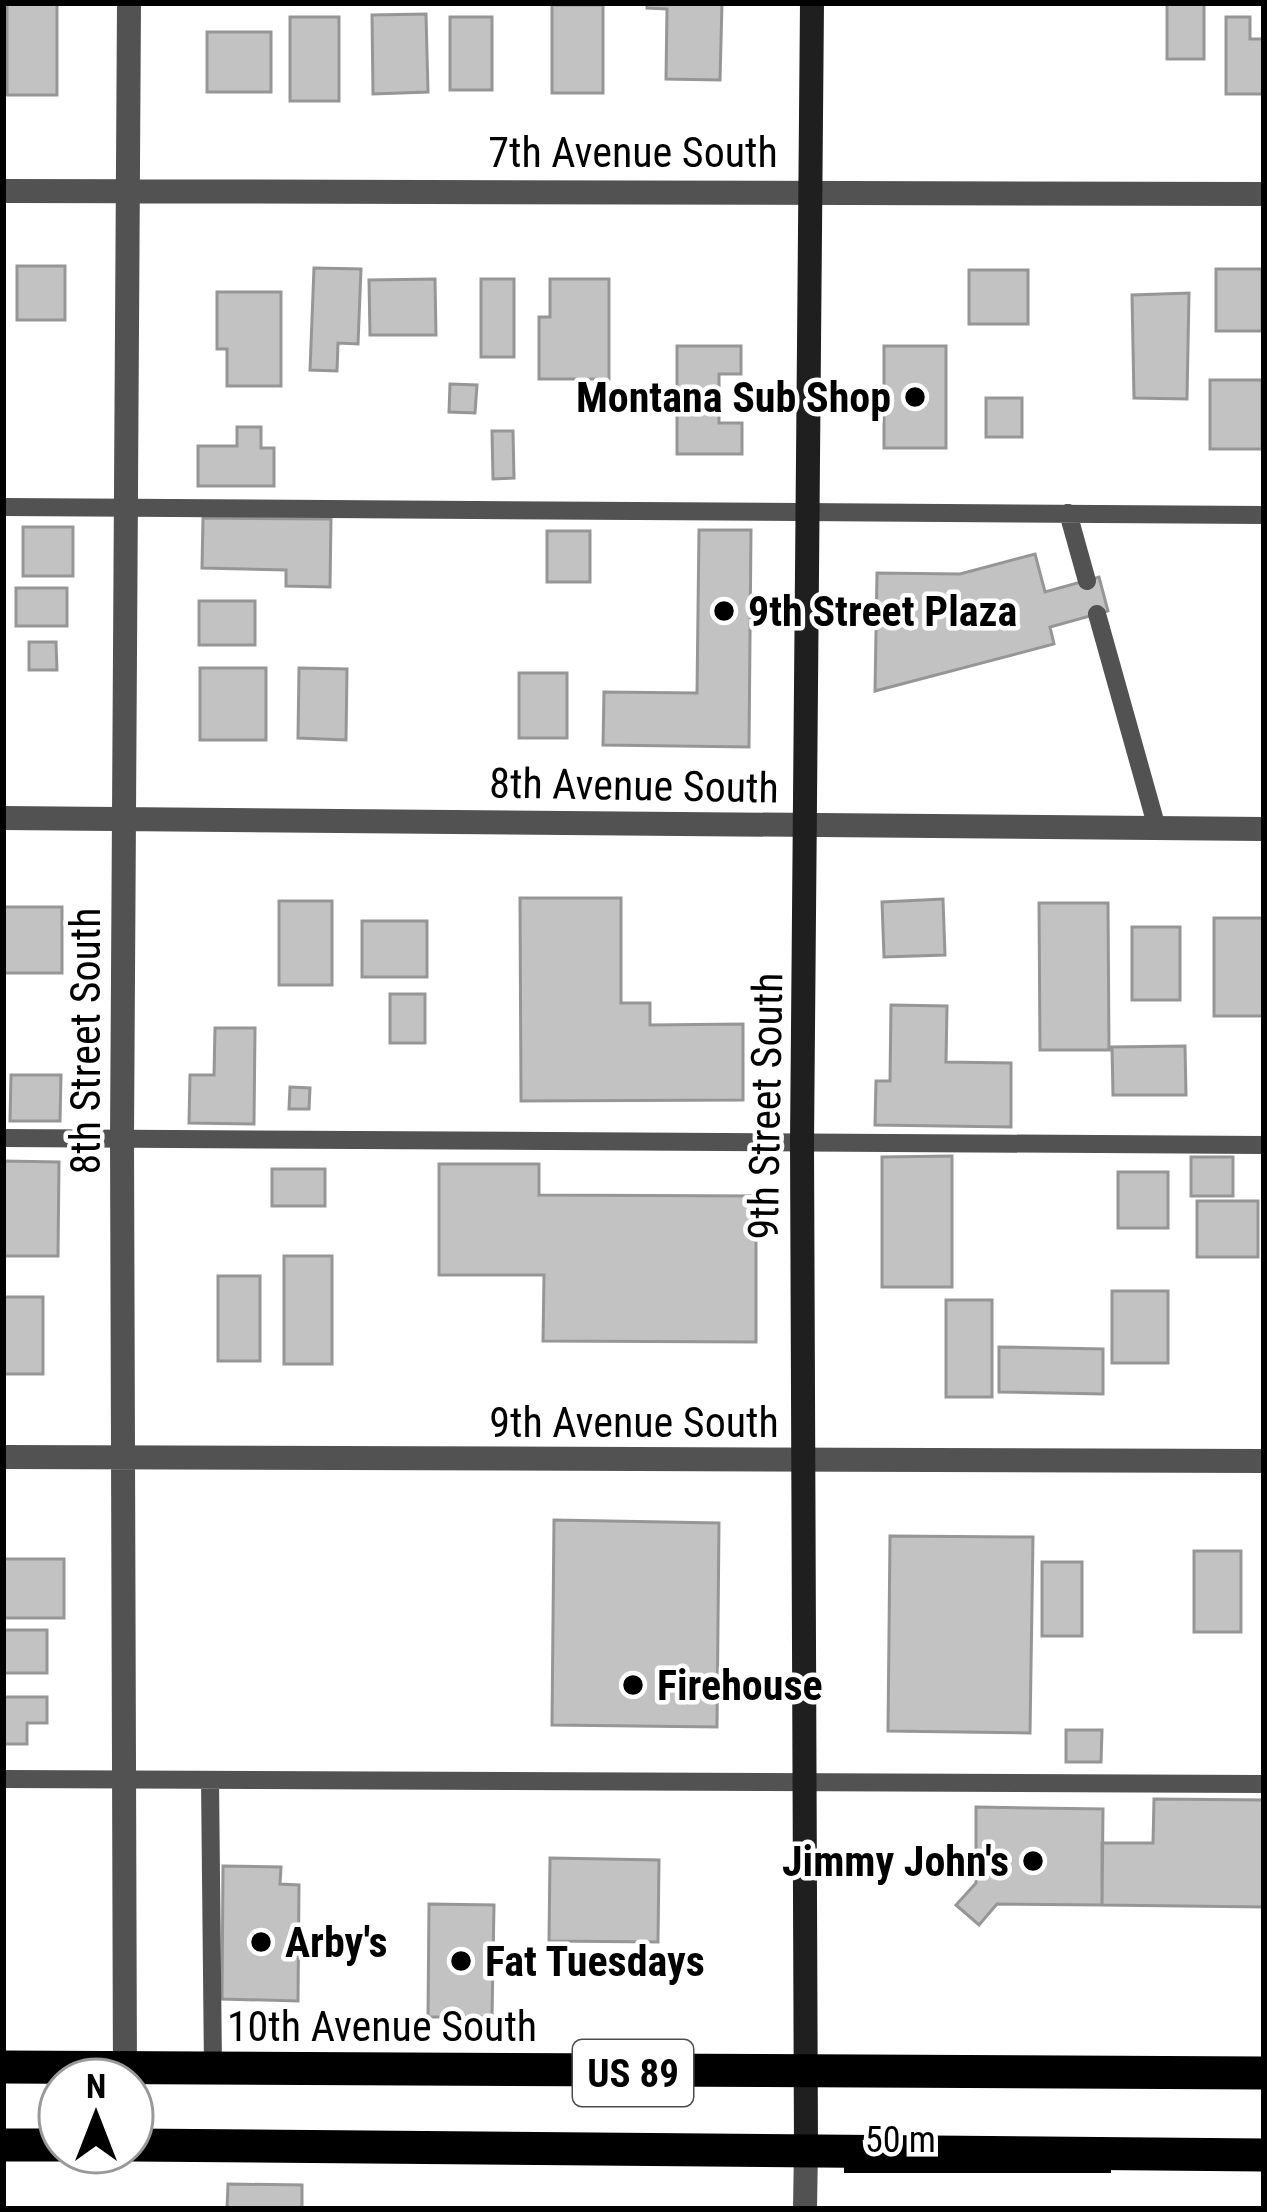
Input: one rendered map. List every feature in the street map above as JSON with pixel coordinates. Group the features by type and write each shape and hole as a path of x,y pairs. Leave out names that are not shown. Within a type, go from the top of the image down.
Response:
{"highway":[{"name":"10th Avenue South","path":"3,2068 36,2070"},
{"name":"10th Avenue South","path":"156,2072 1264,2073"},
{"path":"3,2145 36,2145"},
{"name":"US 89","path":"156,2145 1264,2155"}],"main road":[{"name":"9th Street South","path":"806,2148 802,1142 812,3"}],"street":[{"name":"8th Street South","path":"126,2056 122,1138 129,3"},
{"name":"7th Avenue South","path":"3,190 1264,194"},
{"name":"8th Avenue South","path":"3,818 1264,829"},
{"name":"9th Avenue South","path":"3,1457 1264,1461"},
{"name":"9th Street South","path":"806,2148 806,2209"}],"lane":[{"path":"3,506 1264,514"},
{"path":"1068,514 1087,580"},
{"path":"1097,614 1157,828"},
{"path":"3,1138 1264,1145"},
{"path":"3,1779 1264,1784"},
{"path":"210,1780 213,2069"}],"building":[{"path":"7,3 57,3 57,95 7,95"},
{"path":"647,3 722,3 720,80 666,79 667,9 647,8"},
{"path":"1167,3 1204,3 1204,59 1167,59"},
{"path":"552,5 603,5 603,93 552,93"},
{"path":"426,14 428,92 373,94 372,15"},
{"path":"290,17 339,17 339,101 290,101"},
{"path":"450,17 492,17 492,90 450,90"},
{"path":"1226,17 1250,17 1250,39 1264,39 1264,94 1226,94"},
{"path":"207,32 271,32 271,92 207,92"},
{"path":"17,266 65,266 65,320 17,320"},
{"path":"314,268 361,269 358,344 338,343 337,371 310,370"},
{"path":"1216,269 1262,269 1262,331 1216,331"},
{"path":"969,270 1028,270 1028,324 969,324"},
{"path":"435,279 436,335 370,335 369,280"},
{"path":"481,279 514,279 514,357 481,357"},
{"path":"550,279 609,279 609,379 539,379 539,317 550,317"},
{"path":"217,292 281,292 281,386 227,386 227,349 217,349"},
{"path":"1189,293 1187,399 1134,398 1132,295"},
{"path":"677,346 741,346 741,374 719,374 719,423 742,423 742,454 677,454"},
{"name":"Montana Sub Shop","path":"884,346 946,346 946,448 884,448"},
{"path":"1210,380 1262,380 1262,449 1210,449"},
{"path":"450,384 477,385 475,413 449,412"},
{"path":"986,398 1022,398 1022,437 986,437"},
{"path":"237,427 261,427 261,448 274,448 274,486 198,486 198,446 237,446"},
{"path":"492,431 513,431 514,478 493,479"},
{"path":"203,518 331,519 330,587 286,586 286,570 202,568"},
{"path":"23,527 73,527 73,576 23,576"},
{"name":"9th Street Plaza","path":"699,530 751,530 749,747 603,745 604,692 697,693"},
{"path":"547,531 590,531 590,582 547,582"},
{"path":"1035,554 1045,592 1099,577 1108,611 1050,627 1054,644 875,691 877,573 960,574"},
{"path":"16,588 67,588 67,626 16,626"},
{"path":"199,601 255,601 255,645 199,645"},
{"path":"29,642 56,642 57,670 29,670"},
{"path":"200,668 266,668 266,740 200,740"},
{"path":"299,668 347,669 346,740 298,738"},
{"path":"519,673 567,673 567,738 519,738"},
{"path":"520,898 621,898 621,1003 650,1003 650,1025 743,1024 743,1100 521,1101"},
{"path":"943,899 945,955 884,957 882,902"},
{"path":"279,901 332,901 332,985 279,985"},
{"path":"1039,903 1108,903 1109,1050 1040,1050"},
{"path":"3,907 62,907 62,973 3,973"},
{"path":"1214,918 1264,918 1264,1016 1214,1016"},
{"path":"362,921 427,921 427,977 362,977"},
{"path":"1132,927 1180,927 1180,1000 1132,1000"},
{"path":"390,994 425,994 425,1043 390,1043"},
{"path":"891,1005 947,1006 946,1062 1011,1063 1011,1127 875,1125 876,1081 890,1081"},
{"path":"215,1028 255,1028 254,1124 189,1123 190,1075 214,1075"},
{"path":"1185,1046 1186,1095 1113,1095 1112,1047"},
{"path":"11,1075 61,1075 60,1121 10,1121"},
{"path":"290,1087 310,1088 309,1109 289,1109"},
{"path":"952,1156 952,1287 882,1287 882,1157"},
{"path":"1191,1157 1233,1157 1233,1196 1191,1196"},
{"path":"3,1161 59,1162 58,1256 3,1256"},
{"path":"439,1164 539,1164 539,1195 756,1196 756,1342 543,1341 544,1275 439,1275"},
{"path":"272,1169 325,1169 325,1206 272,1206"},
{"path":"1118,1172 1168,1172 1168,1228 1118,1228"},
{"path":"1197,1201 1258,1201 1258,1257 1197,1257"},
{"path":"284,1256 332,1256 332,1364 284,1364"},
{"path":"218,1276 260,1276 260,1361 218,1361"},
{"path":"1112,1291 1168,1291 1168,1363 1112,1363"},
{"path":"3,1297 43,1297 43,1374 3,1374"},
{"path":"946,1300 992,1300 992,1397 946,1397"},
{"path":"999,1347 1103,1349 1103,1394 999,1392"},
{"path":"554,1520 719,1523 717,1727 552,1725"},
{"path":"890,1536 1033,1537 1030,1733 888,1731"},
{"path":"1194,1551 1241,1551 1241,1632 1194,1632"},
{"path":"3,1559 64,1559 64,1618 3,1618"},
{"path":"1042,1562 1082,1562 1082,1636 1042,1636"},
{"path":"3,1630 47,1630 47,1673 3,1673"},
{"path":"3,1697 47,1697 47,1723 27,1723 27,1744 3,1744"},
{"path":"1066,1730 1102,1730 1101,1762 1066,1762"},
{"path":"1154,1799 1264,1800 1264,1907 1102,1905 1102,1843 1153,1843"},
{"path":"976,1807 1103,1809 1102,1905 997,1904 979,1925 956,1905 976,1883"},
{"path":"550,1858 659,1860 658,1942 549,1941"},
{"name":"Arby's","path":"223,1866 281,1867 280,1884 299,1885 298,2001 222,1999"},
{"name":"Fat Tuesdays","path":"429,1904 494,1905 492,2017 428,2017"},
{"path":"228,2184 302,2185 302,2209 227,2209"}],"place":[{"name":"Montana Sub Shop","path":"915,397"},
{"name":"9th Street Plaza","path":"724,611"},
{"name":"Firehouse","path":"633,1685"},
{"name":"Jimmy John's","path":"1033,1861"},
{"name":"Arby's","path":"261,1942"},
{"name":"Fat Tuesdays","path":"461,1961"}]}
